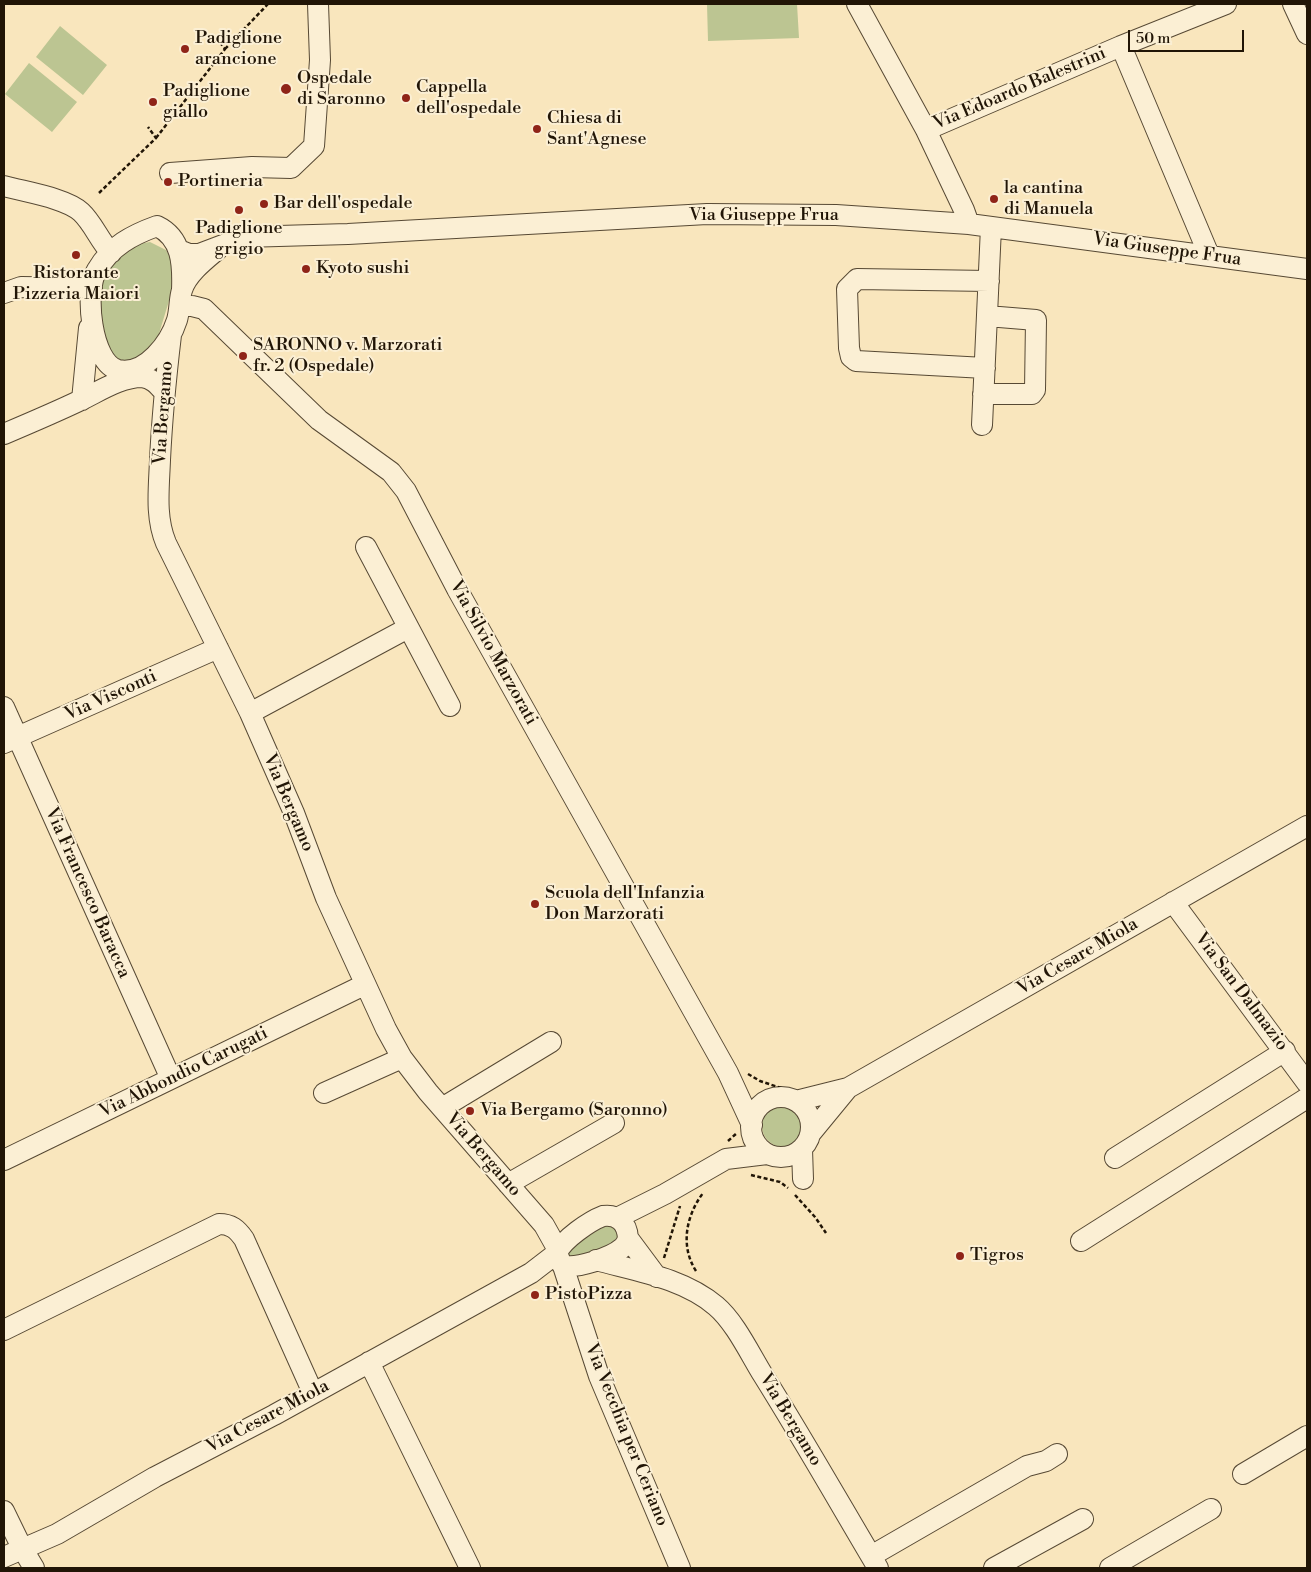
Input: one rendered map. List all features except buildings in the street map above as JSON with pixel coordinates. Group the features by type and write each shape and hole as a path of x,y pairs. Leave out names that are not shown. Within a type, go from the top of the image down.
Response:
{"street":[{"path":"170,172 252,167 291,168 314,146 320,60 318,4"},
{"path":"857,4 926,130 969,224"},
{"name":"Via Edoardo Balestrini","path":"926,130 1121,46 1226,4"},
{"path":"1293,4 1307,34"},
{"path":"1121,46 1209,255"},
{"path":"4,186 71,204 82,213 103,245 111,253"},
{"path":"929,222 949,204 952,199 953,189"},
{"name":"Via Giuseppe Frua","path":"179,250 189,254 199,254 244,237 707,214 836,216 969,224 1307,269"},
{"path":"82,400 92,288 96,271 111,253 123,241 136,233 157,226 165,230 174,239 179,250 182,264 181,298"},
{"path":"982,425 991,227"},
{"path":"91,314 97,345 106,361 117,370 131,370 148,362 157,354 171,335 181,298 190,277 220,247"},
{"path":"984,368 856,361 851,357 849,348 847,288 857,279 989,280"},
{"path":"4,294 21,287 92,288"},
{"name":"Via Silvio Marzorati","path":"181,298 192,306 204,309 318,420 391,472 406,490 457,589 738,1073 752,1126"},
{"path":"983,394 1032,394 1035,390 1036,320 987,316"},
{"name":"Via Bergamo","path":"171,335 164,392 159,498 160,530 250,713 364,985 402,1058 442,1108 570,1256 660,1269 717,1307 726,1317 787,1414 875,1562"},
{"path":"4,434 82,400 104,388 126,380 142,377 149,379 164,392"},
{"path":"366,547 450,706"},
{"path":"250,713 408,628"},
{"name":"Via Visconti","path":"10,740 218,648"},
{"name":"Via Francesco Baracca","path":"4,707 10,740 171,1079"},
{"name":"Via Cesare Miola","path":"791,1148 848,1088 1307,826"},
{"name":"Via San Dalmazio","path":"1174,902 1307,1083"},
{"name":"Via Abbondio Carugati","path":"4,1160 364,985"},
{"path":"442,1108 552,1042"},
{"path":"1115,1158 1285,1051"},
{"path":"324,1093 402,1058"},
{"name":"Via Silvio Marzorati","path":"738,1073 768,1101"},
{"name":"Via Cesare Miola","path":"768,1101 848,1088"},
{"path":"791,1148 809,1116 792,1096"},
{"path":"1081,1241 1307,1098"},
{"path":"768,1101 754,1115 752,1126 755,1141 791,1148"},
{"path":"508,1184 614,1123"},
{"path":"726,1159 752,1126"},
{"path":"570,1256 621,1249 624,1229 664,1194 726,1159 791,1148"},
{"path":"570,1256 598,1218 609,1216 624,1229 660,1269"},
{"path":"4,1330 219,1224 228,1224 237,1229 244,1239 313,1393"},
{"name":"Via Cesare Miola","path":"4,1557 57,1534 155,1477 313,1393 531,1273 570,1256"},
{"name":"Via Vecchia per Ceriano","path":"570,1256 574,1301 599,1376 680,1568"},
{"path":"369,1362 470,1568"},
{"path":"1242,1474 1307,1436"},
{"path":"875,1562 1027,1466 1046,1461 1057,1454"},
{"path":"1110,1568 1212,1509"},
{"path":"4,1511 34,1568"},
{"path":"994,1568 1083,1519"}],"path":[{"path":"99,193 156,138 226,49 268,4"},
{"path":"219,42 226,49"},
{"path":"148,127 156,138"},
{"path":"738,1073 792,1096"},
{"path":"745,1174 780,1182 815,1216 826,1233"},
{"path":"660,1269 688,1180"},
{"path":"698,1275 688,1254 686,1234 692,1210 705,1190"}],"green space":[{"path":"707,4 797,4 799,38 708,41"},
{"path":"60,26 107,65 83,95 36,57"},
{"path":"29,63 77,102 52,132 5,94"},
{"path":"150,242 166,250 171,259 174,271 172,291 158,337 152,347 134,362 125,361 113,355 104,338 100,312 103,274 111,261 121,253 132,247"},
{"path":"787,1105 795,1108 801,1114 804,1126 801,1138 795,1144 779,1147 771,1144 765,1138 762,1122 765,1114 771,1108"},
{"path":"604,1222 613,1222 622,1240 578,1262 568,1255 568,1246"}],"place":[{"name":"Padiglione arancione","path":"185,49"},
{"name":"Ospedale di Saronno","path":"286,89"},
{"name":"Cappella dell'ospedale","path":"406,98"},
{"name":"Padiglione giallo","path":"153,102"},
{"name":"Chiesa di Sant'Agnese","path":"537,129"},
{"name":"Portineria","path":"168,182"},
{"name":"la cantina di Manuela","path":"994,199"},
{"name":"Bar dell'ospedale","path":"264,204"},
{"name":"Padiglione grigio","path":"239,210"},
{"name":"Ristorante Pizzeria Maiori","path":"76,255"},
{"name":"Kyoto sushi","path":"306,269"},
{"name":"SARONNO v. Marzorati fr. 2 (Ospedale)","path":"243,356"},
{"name":"Scuola dell'Infanzia Don Marzorati","path":"535,904"},
{"name":"Via Bergamo (Saronno)","path":"470,1111"},
{"name":"Tigros","path":"960,1256"},
{"name":"PistoPizza","path":"535,1295"}]}
